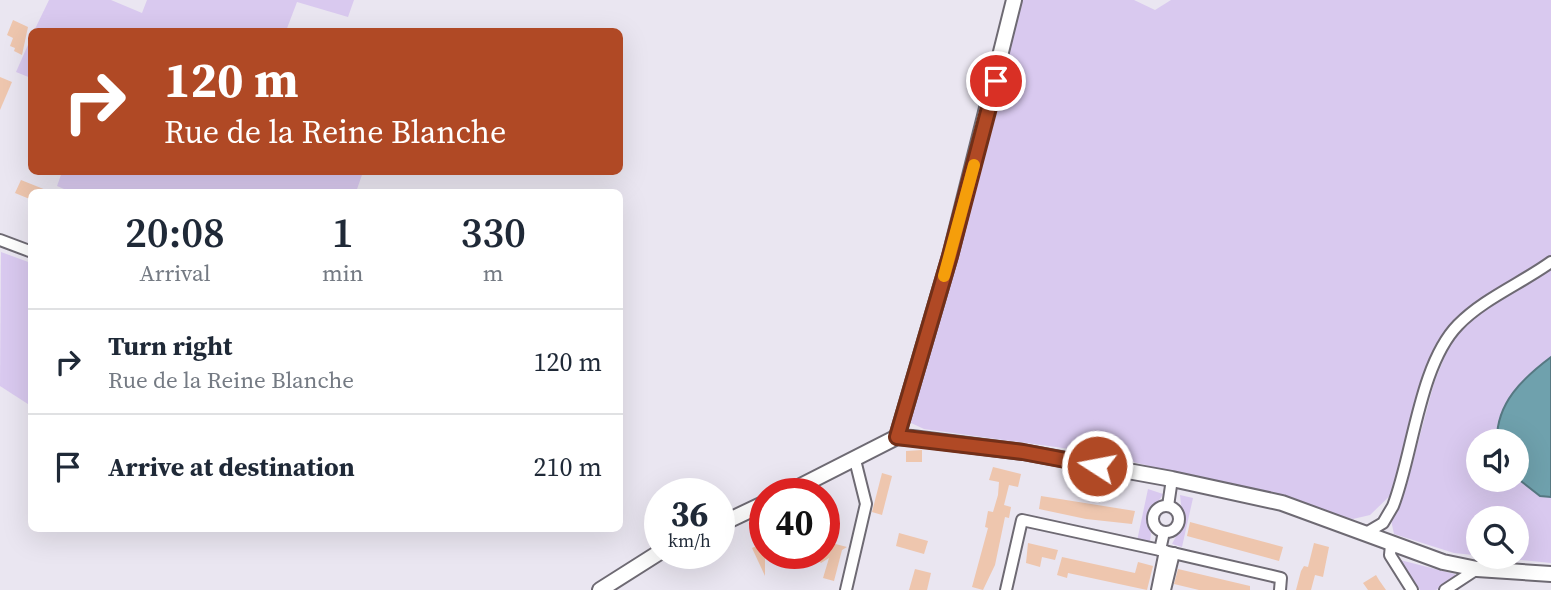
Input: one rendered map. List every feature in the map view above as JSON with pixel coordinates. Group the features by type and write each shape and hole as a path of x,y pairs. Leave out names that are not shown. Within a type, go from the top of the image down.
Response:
{"street":[{"path":"897,437 950,256 1014,0"},
{"path":"0,240 28,250"},
{"path":"1370,535 1383,523 1393,506 1429,380 1450,335 1465,319 1551,262"},
{"path":"818,478 897,437 1023,452 1172,479 1282,503 1391,545 1466,567"},
{"path":"846,590 866,504 855,460"},
{"path":"1168,506 1172,479"},
{"path":"1168,506 1178,515 1178,523 1172,530 1164,532 1156,528 1153,517 1160,507 1168,506"},
{"path":"1006,590 1022,520 1281,578 1280,590"},
{"path":"1164,532 1167,551 1165,590"},
{"path":"1391,545 1390,555 1412,590"},
{"path":"1157,590 1167,551"},
{"path":"600,590 644,562"},
{"path":"1445,590 1477,569 1551,574"}],"shaded area":[{"path":"49,0 111,0 142,13 147,0 354,0 348,17 297,2 287,28 35,28"},
{"path":"1017,0 1134,0 1155,10 1171,0 1551,0 1551,259 1443,341 1397,489 1370,515 1353,519 1099,453 924,429 909,422"},
{"path":"28,45 28,77 16,72"},
{"path":"61,175 362,175 357,189 64,189 57,186"},
{"path":"1,252 28,262 28,404 0,386"},
{"path":"1551,266 1551,563 1529,561 1529,506 1466,506 1466,554 1394,534 1391,520 1405,491 1434,383 1449,346 1466,323"},
{"path":"1148,489 1163,494 1150,514 1149,543 1137,541"},
{"path":"1180,495 1193,498 1182,547 1172,544 1183,523"},
{"path":"1400,560 1455,574 1455,578 1436,590 1420,590"}],"water":[{"path":"1551,357 1551,497 1540,496 1529,487 1529,429 1498,429 1506,403 1531,374"}],"building":[{"path":"13,20 28,27 22,55 10,46 13,38 7,35"},
{"path":"0,77 12,82 0,110"},
{"path":"21,180 44,189 28,189 28,198 15,193"},
{"path":"922,450 922,462 906,462 906,451"},
{"path":"993,467 1021,474 1018,487 1009,485 1004,505 1011,507 1009,518 1005,517 995,565 983,590 972,587 988,528 985,527 988,511 993,512 998,495 999,482 989,480"},
{"path":"882,473 892,476 882,515 872,512"},
{"path":"1041,496 1135,511 1132,524 1086,519 1039,509"},
{"path":"1190,522 1283,547 1279,561 1187,536"},
{"path":"899,533 928,541 924,554 896,546"},
{"path":"1028,543 1058,550 1055,560 1042,557 1040,567 1026,563"},
{"path":"1314,543 1329,547 1323,577 1315,575 1311,590 1296,590 1301,571 1304,566 1308,567"},
{"path":"1062,557 1135,573 1138,562 1153,566 1147,590 1068,573 1067,578 1057,575"},
{"path":"826,569 837,569 834,581 823,578"},
{"path":"915,569 931,573 927,590 909,590"},
{"path":"1178,569 1250,586 1250,590 1199,590 1174,584"},
{"path":"1376,575 1386,590 1368,590 1363,583"}],"slow traffic":[{"path":"944,276 974,165"}],"route":[{"path":"996,81 950,256 897,437 1023,452 1097,466"}]}
